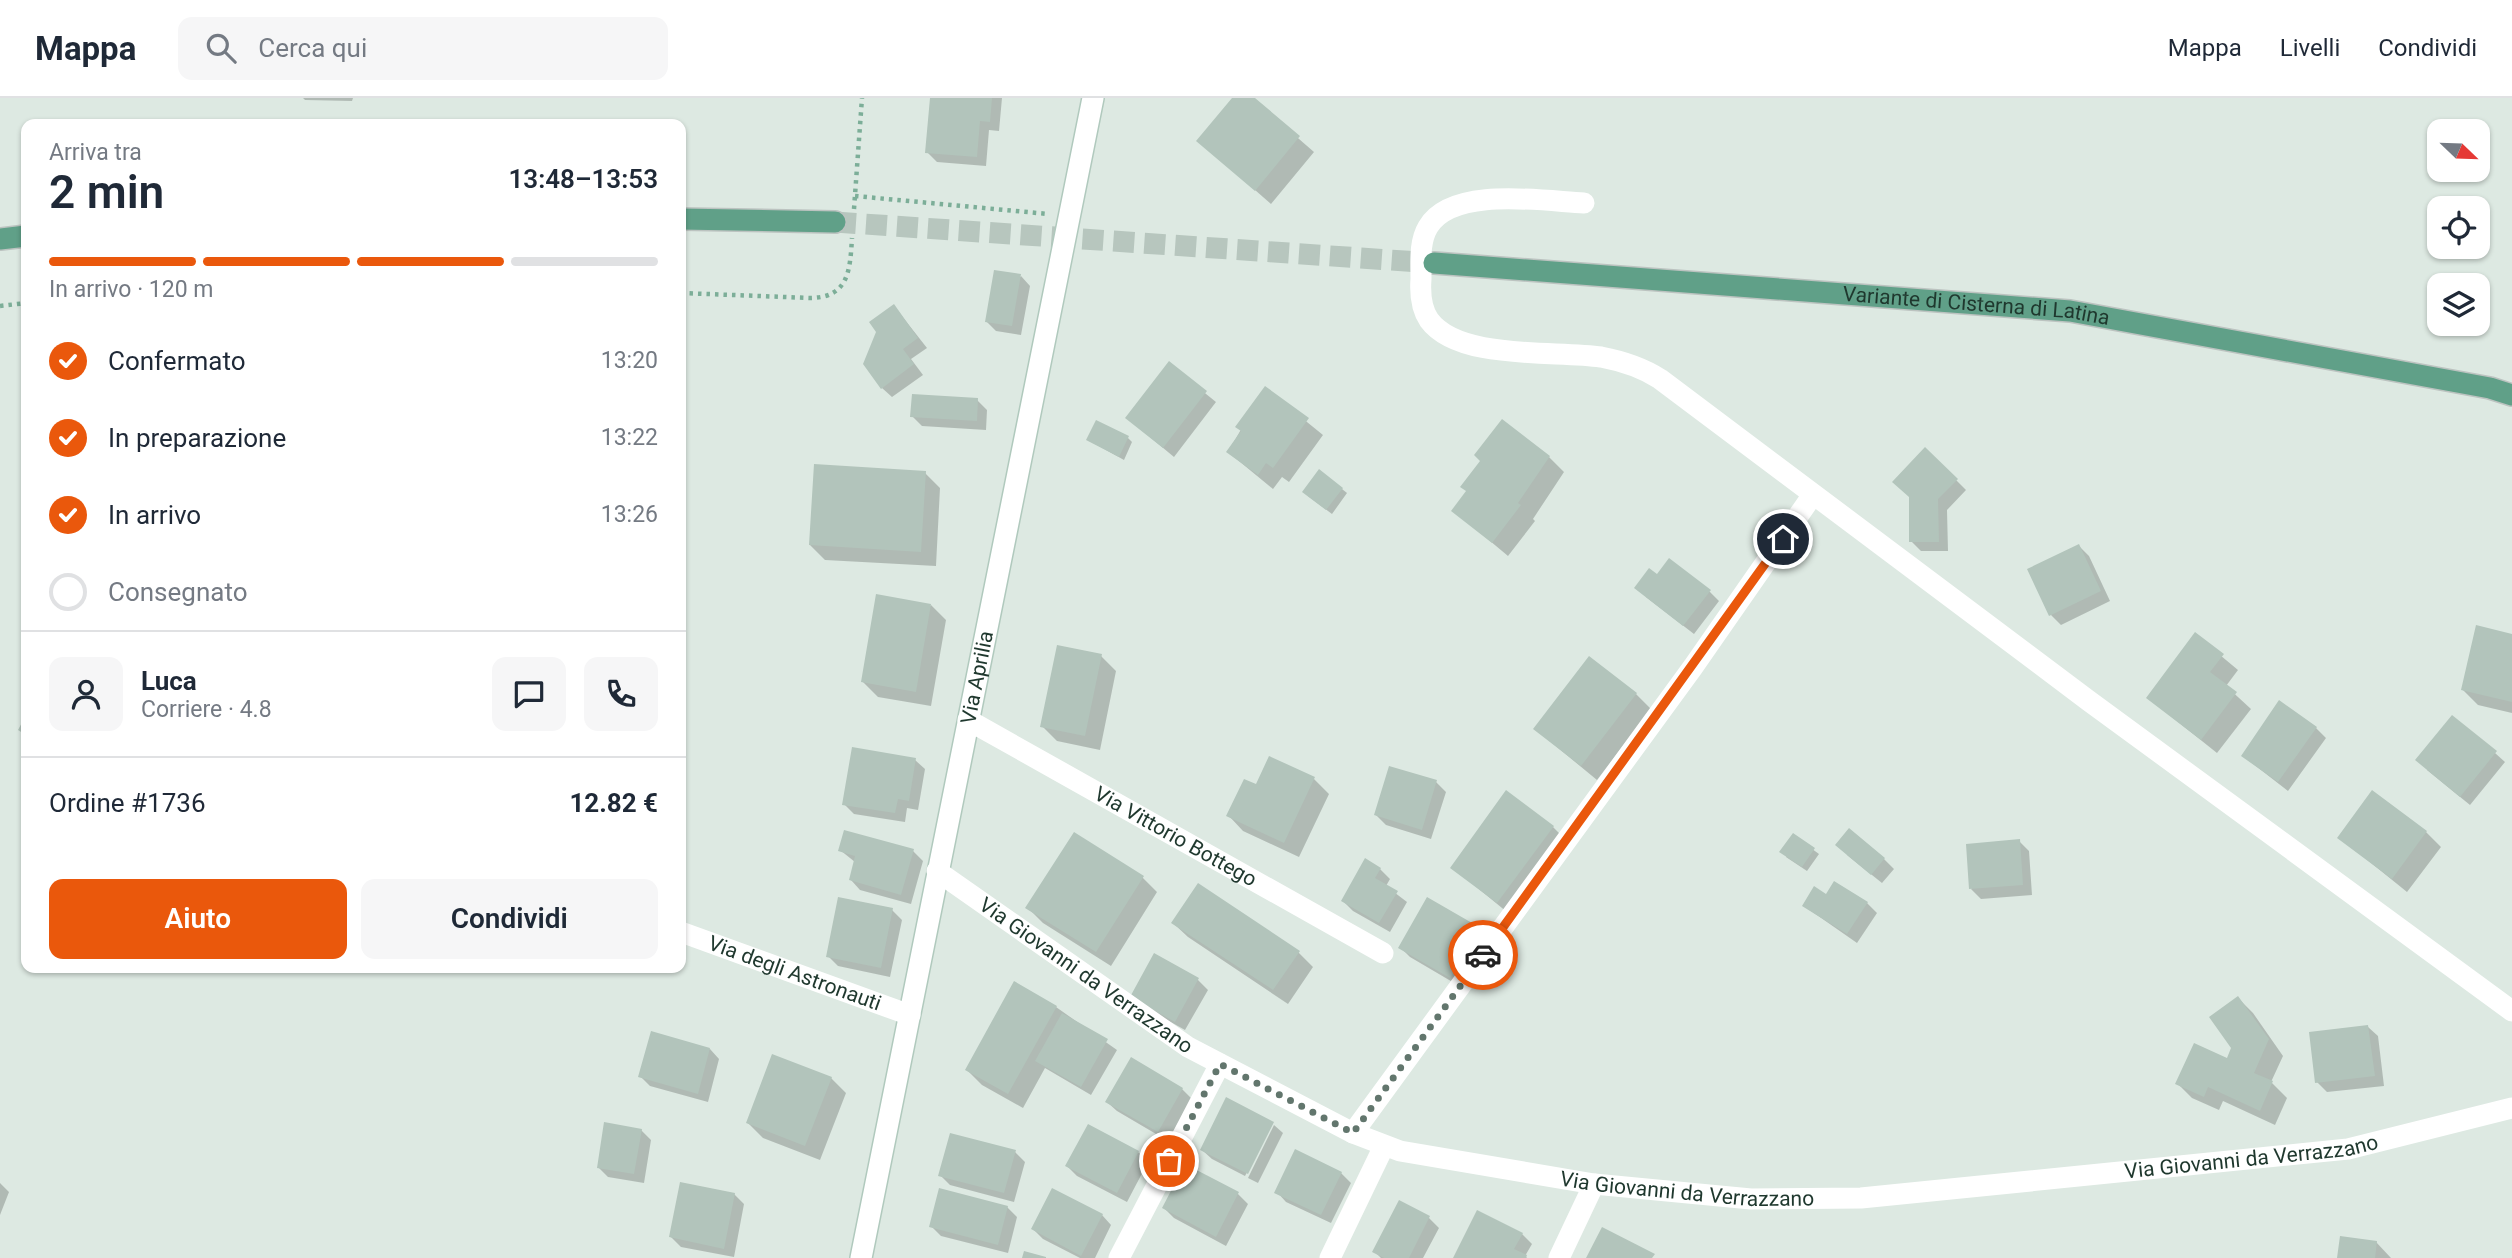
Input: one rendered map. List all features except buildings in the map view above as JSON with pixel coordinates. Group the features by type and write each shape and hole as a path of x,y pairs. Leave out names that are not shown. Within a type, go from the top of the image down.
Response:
{"main road":[{"path":"686,219 835,222"},
{"path":"0,239 21,237"},
{"name":"Variante di Cisterna di Latina","path":"1434,264 2070,311 2490,388 2512,395"}],"street":[{"name":"Via Aprilia","path":"862,1258 1093,98"},
{"path":"1584,203 1483,200 1458,205 1435,217 1427,228 1421,251 1422,302 1429,321 1445,333 1476,345 1599,357 1643,370 1669,385 1812,496 2512,1011"},
{"path":"1353,1133 1693,667 1812,496"},
{"name":"Via Vittorio Bottego","path":"968,720 1383,953"},
{"name":"Via Giovanni da Verrazzano","path":"937,871 1160,1029 1220,1064 1353,1133 1384,1146 1594,1184 1769,1200 1869,1198 2348,1149 2512,1108"},
{"name":"Via degli Astronauti","path":"686,934 909,1015"},
{"path":"1119,1258 1220,1064"},
{"path":"1330,1258 1384,1146"},
{"path":"1559,1258 1594,1184"}],"path":[{"path":"855,196 1069,215"},
{"path":"0,306 21,304"}],"tunnel":[{"path":"835,222 1434,263"}],"way so far":[{"path":"1169,1161 1220,1064 1353,1133 1483,955"}],"route":[{"path":"1483,955 1783,539"}]}
